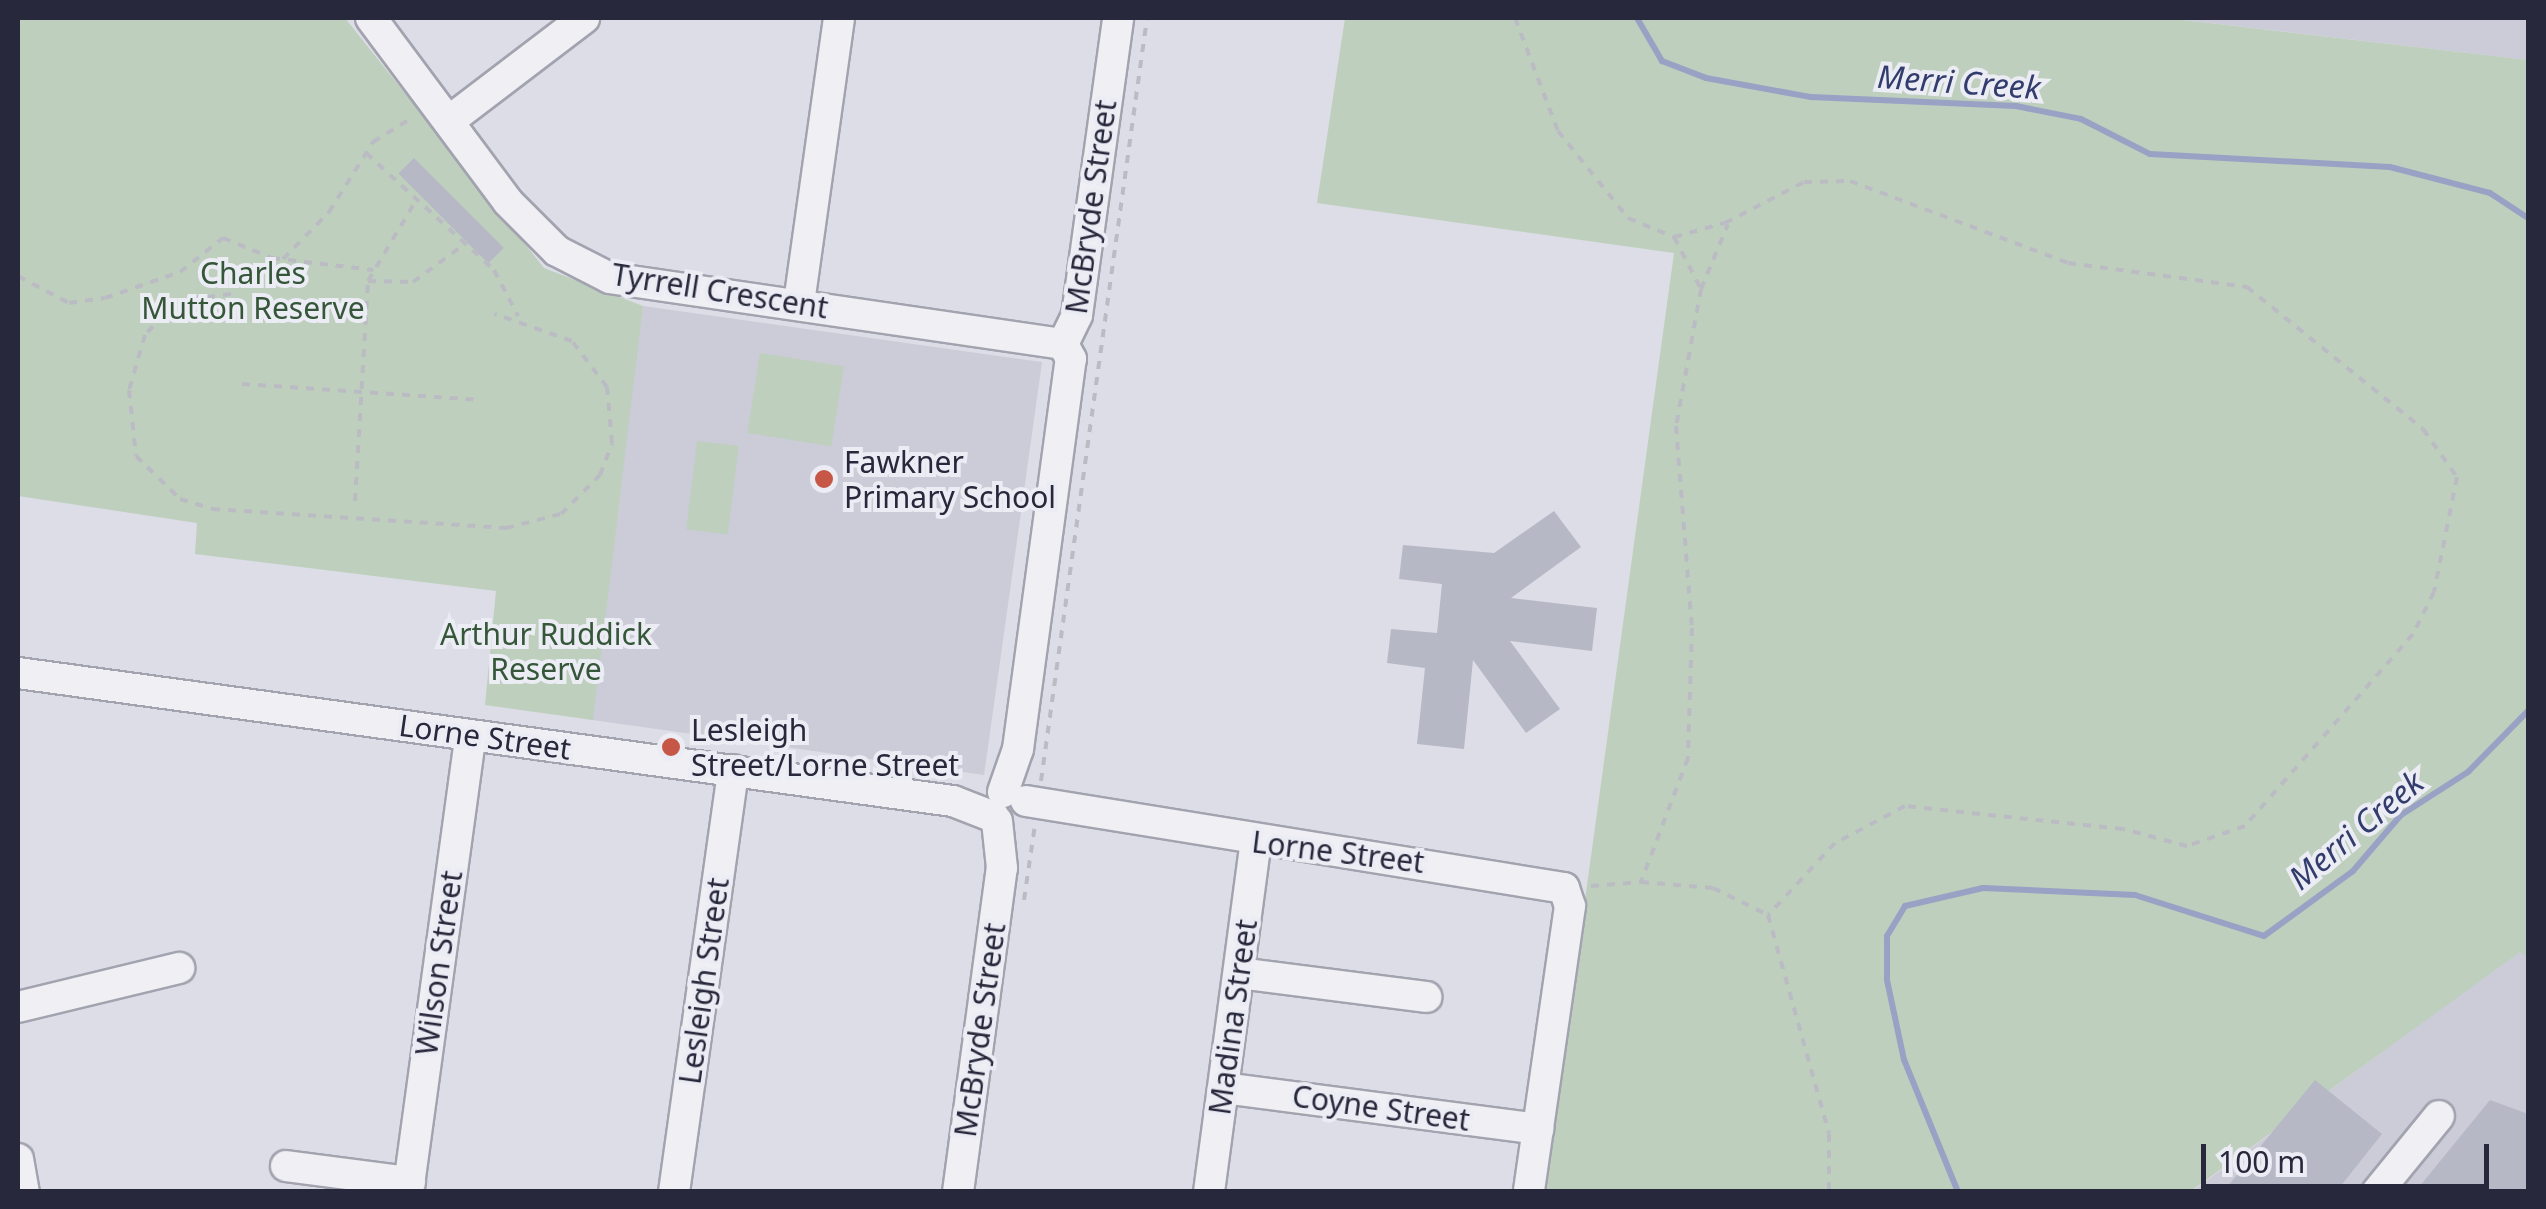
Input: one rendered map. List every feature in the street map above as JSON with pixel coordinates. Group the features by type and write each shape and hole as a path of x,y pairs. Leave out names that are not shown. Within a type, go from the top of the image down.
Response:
{"street":[{"name":"Tyrrell Crescent","path":"371,18 557,251 610,278 1063,344"},
{"path":"441,110 584,18"},
{"path":"799,303 839,18"},
{"name":"McBryde Street","path":"958,1192 1002,868 1015,809 1018,748 1071,359 1063,344 1076,315 1118,18"},
{"name":"Lorne Street","path":"18,673 1539,877 1569,896"},
{"name":"Wilson Street","path":"409,1187 470,735"},
{"name":"Lesleigh Street","path":"674,1192 734,770"},
{"name":"Madina Street","path":"1209,1192 1256,842"},
{"path":"1529,1192 1569,896"},
{"path":"18,1007 179,968"},
{"path":"1239,973 1426,996"},
{"name":"Coyne Street","path":"1224,1088 1538,1129"},
{"path":"2377,1192 2439,1116"},
{"path":"18,1159 24,1192"},
{"path":"286,1166 409,1187"}],"path":[{"path":"1022,916 1015,809 1148,18"},
{"path":"1515,18 1558,131 1628,218 1674,237 1729,222 1804,182 1850,181 2068,263 2247,287 2423,429 2457,477 2434,592 2413,634 2245,826 2187,846 2123,829 1905,806 1835,843 1768,915"},
{"path":"283,259 329,212 366,153 441,110"},
{"path":"366,153 494,270 519,317"},
{"path":"355,501 368,280 416,200"},
{"path":"1641,882 1688,758 1692,628 1675,442 1702,289 1729,222"},
{"path":"1674,237 1702,289"},
{"path":"18,276 68,303 86,302 158,282 222,238 283,259 373,270"},
{"path":"368,280 413,282 465,244"},
{"path":"232,294 190,300 164,315 145,335 129,390 136,456 180,499 212,509 506,528 561,514 606,459 607,387 572,341 519,317 495,314"},
{"path":"242,384 481,400"},
{"path":"1569,896 1641,882 1712,888 1768,915 1829,1134 1829,1192"}],"shaded area":[{"path":"2167,18 2528,18 2528,60"},
{"name":"Fawkner Primary School","path":"643,306 1042,362 984,775 585,719"},
{"path":"2520,951 2528,958 2528,1191 2191,1192"}],"green space":[{"name":"Charles Mutton Reserve","path":"18,18 345,18 544,268 643,306 593,720 485,705 496,591 195,554 197,523 18,496"},
{"path":"1345,18 2166,18 2528,60 2528,958 2520,952 2191,1191 1545,1191 1674,253 1317,203"},
{"path":"760,353 844,366 831,446 747,433"},
{"path":"697,441 739,446 728,534 686,529"}],"building":[{"path":"414,158 504,248 488,263 398,174"},
{"path":"1554,511 1581,547 1511,598 1597,608 1592,651 1510,641 1560,709 1526,733 1473,660 1464,749 1417,744 1425,668 1387,663 1391,629 1437,633 1442,584 1399,579 1403,545 1494,553"},
{"path":"2315,1080 2382,1134 2336,1192 2223,1192"},
{"path":"2490,1100 2528,1114 2528,1192 2415,1192"}],"waterway":[{"name":"Merri Creek","path":"1637,18 1662,61 1706,78 1811,97 2016,106 2081,119 2150,154 2390,167 2490,193 2528,218"},
{"name":"Merri Creek","path":"1958,1192 1904,1060 1887,980 1887,936 1905,906 1983,888 2135,895 2264,936 2353,871 2401,815 2468,772 2528,711"}],"place":[{"name":"Fawkner Primary School","path":"824,479"},
{"name":"Lesleigh Street/Lorne Street","path":"671,747"}],"park label":[{"name":"Arthur Ruddick Reserve","path":"546,651"}]}
